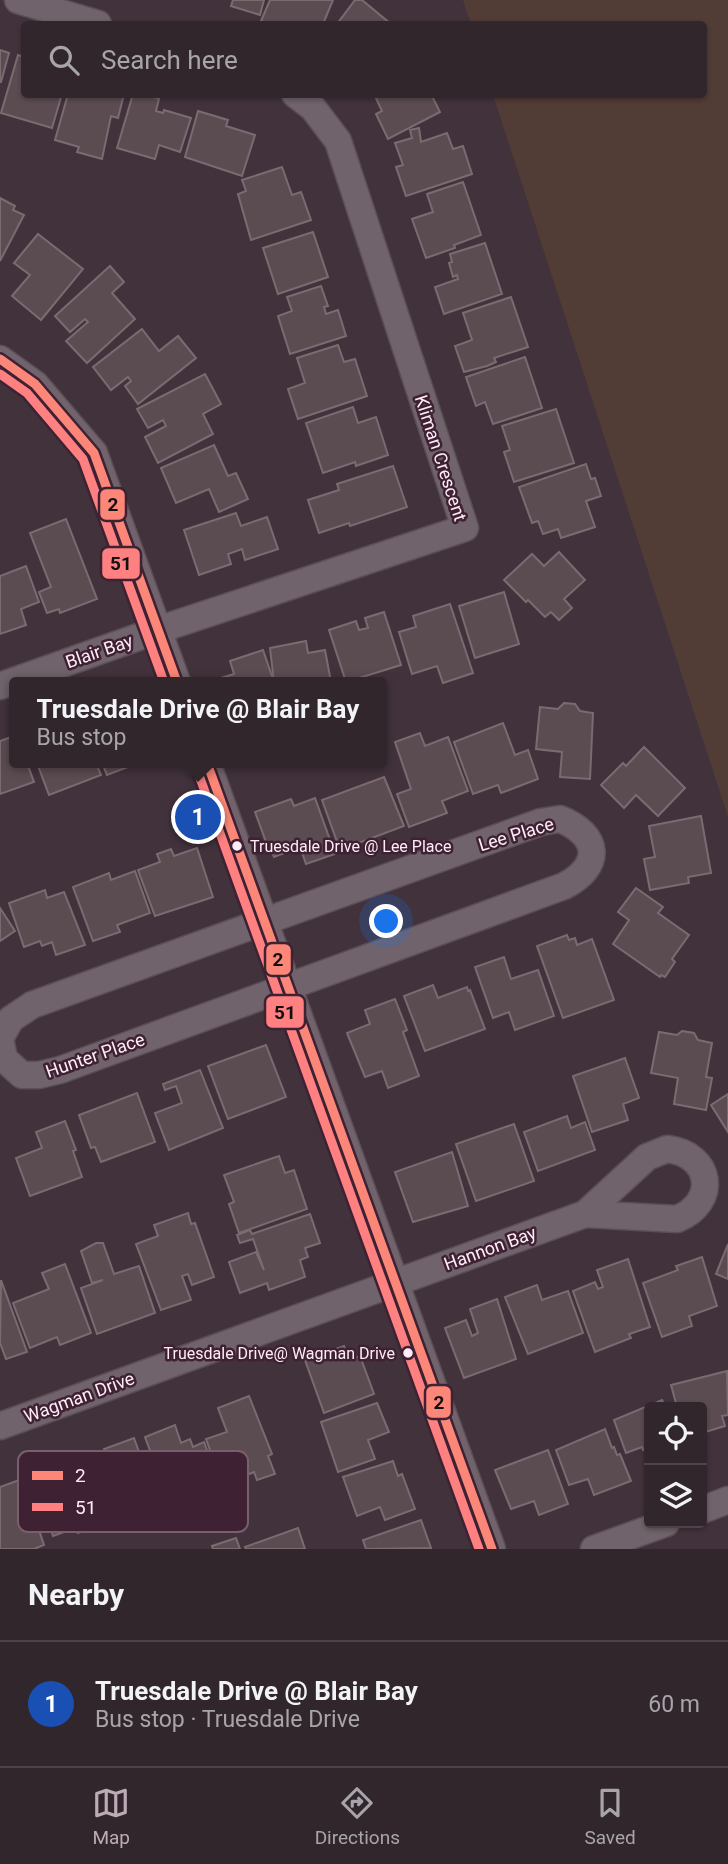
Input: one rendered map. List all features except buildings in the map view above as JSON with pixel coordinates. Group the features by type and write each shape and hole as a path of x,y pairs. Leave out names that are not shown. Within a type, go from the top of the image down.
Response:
{"street":[{"path":"18,0 88,21"},
{"name":"Kliman Crescent","path":"158,630 465,528 338,141 313,108 300,98"},
{"path":"0,359 35,384 94,453 175,677"},
{"name":"Blair Bay","path":"25,677 158,630"},
{"path":"209,768 290,985 492,1549"},
{"name":"Lee Place","path":"266,922 541,822 560,819 577,826 589,841 591,861 580,878 564,886 290,985"},
{"name":"Hunter Place","path":"266,922 32,1005 11,1019 0,1038 4,1059 22,1074 39,1075 60,1070 290,985"},
{"name":"Hannon Bay","path":"395,1283 585,1214"},
{"name":"Wagman Drive","path":"0,1426 395,1283"},
{"path":"707,1508 728,1500"},
{"path":"594,1549 652,1528"}],"shaded area":[{"path":"463,0 728,0 728,817 494,98 707,98 707,21 470,21"}],"transit line":[{"name":"2","path":"0,359 35,384 94,453 175,677"},
{"name":"51","path":"0,374 27,393 83,459 162,677"},
{"name":"51","path":"196,768 479,1549"},
{"name":"2","path":"209,768 492,1549"}],"place":[{"name":"Truesdale Drive @ Blair Bay","path":"198,817"},
{"name":"Truesdale Drive @ Lee Place","path":"237,846"},
{"name":"Truesdale Drive@ Wagman Drive","path":"408,1353"}]}
